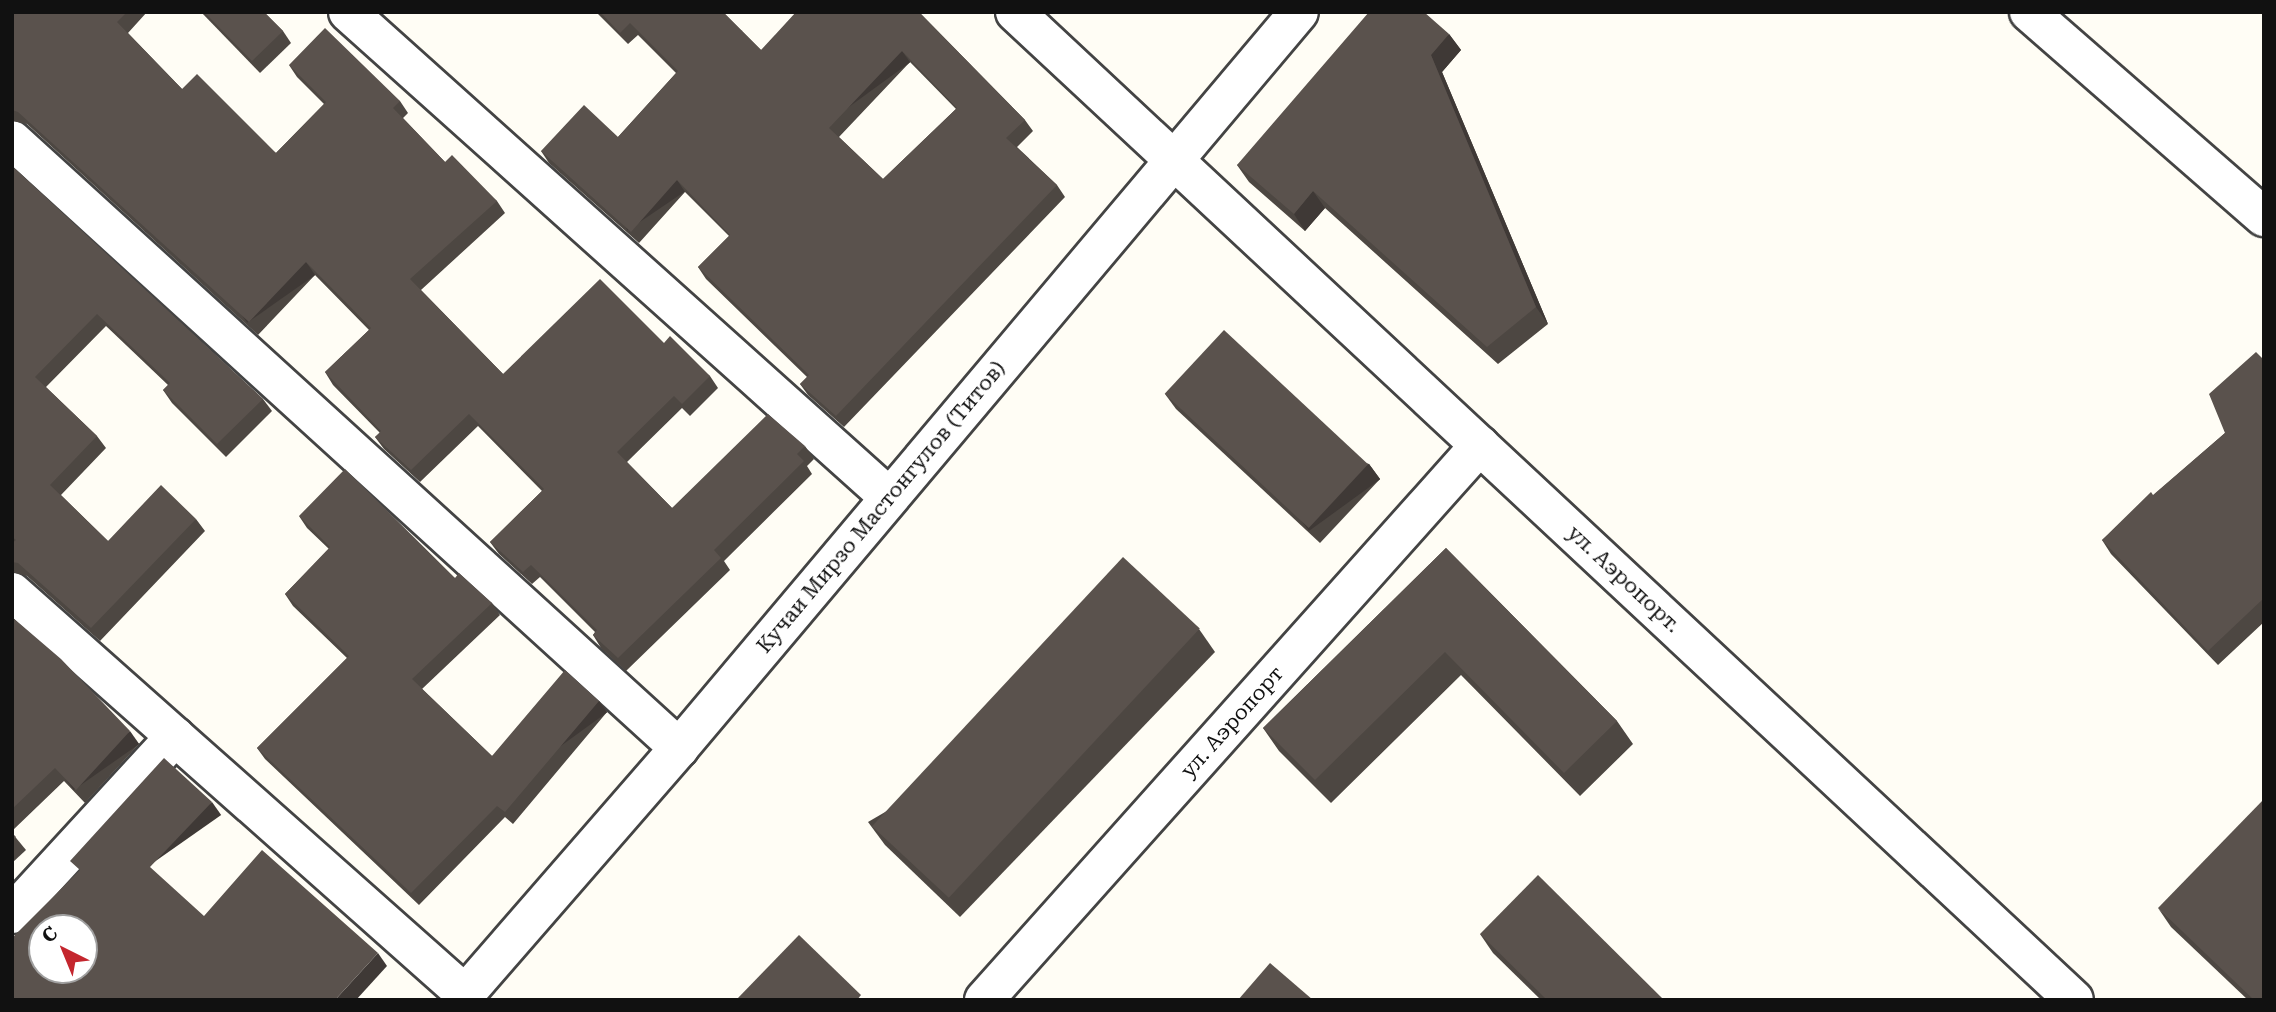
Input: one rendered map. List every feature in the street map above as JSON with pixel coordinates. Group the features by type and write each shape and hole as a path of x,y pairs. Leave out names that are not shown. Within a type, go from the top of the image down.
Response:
{"street":[{"path":"348,12 889,497"},
{"name":"ул. Аэропорт.","path":"1015,12 2074,1000"},
{"name":"Кучаи Мирзо Мастонгулов (Титов)","path":"462,997 679,748 1298,12"},
{"path":"2029,12 2264,217"},
{"path":"12,140 679,748"},
{"name":"ул. Аэропорт","path":"984,1000 1480,445"},
{"path":"12,592 462,997"},
{"path":"12,914 175,737"}],"building":[{"path":"12,12 127,12 117,22 182,89 197,74 276,153 326,102 289,65 325,28 400,101 393,108 445,162 452,155 497,201 410,279 503,374 600,279 664,343 670,336 710,376 682,404 674,396 617,452 672,508 768,414 805,446 797,454 804,461 714,550 721,558 618,658 593,635 597,630 531,565 523,572 490,542 544,489 469,414 411,470 375,437 381,431 325,372 371,328 306,262 249,322 18,112 12,110"},
{"path":"204,12 264,12 283,31 252,61"},
{"path":"600,12 723,12 761,50 796,12 919,12 1025,120 1006,138 1057,185 836,416 800,384 809,375 698,267 730,235 677,180 631,232 541,151 584,105 618,137 678,71 630,23 620,33","holes":["902,51 957,108 883,179 829,128"]},
{"path":"1369,12 1424,12 1449,34 1431,55 1536,307 1487,347 1313,191 1294,214 1237,165"},
{"path":"12,166 263,399 217,444 163,390 170,383 97,314 35,377 97,436 50,485 108,541 161,485 196,519 91,628 18,563 12,562 12,543 16,540 12,537"},
{"path":"1224,330 1368,464 1309,528 1165,394"},
{"path":"2256,352 2264,360 2264,598 2208,651 2102,540 2151,492 2153,495 2225,433 2209,394"},
{"path":"345,469 455,578 459,573 492,603 412,679 492,756 565,670 599,701 505,812 497,806 411,893 257,748 349,656 285,594 330,547 299,516"},
{"path":"1446,548 1617,721 1564,773 1445,652 1315,780 1263,728"},
{"path":"1123,557 1200,629 949,898 872,826"},
{"path":"12,617 61,659 130,731 76,790 55,768 12,809"},
{"path":"164,758 212,802 150,867 204,916 262,850 378,953 335,1000 12,1000 12,938 28,922 28,984 98,984 98,914 36,914 80,870 70,861"},
{"path":"2264,799 2264,1000 2254,1000 2158,908"},
{"path":"1538,875 1664,1000 1547,1000 1480,934"},
{"path":"799,935 861,995 857,1000 736,1000"},
{"path":"1270,963 1313,1000 1238,1000"}]}
